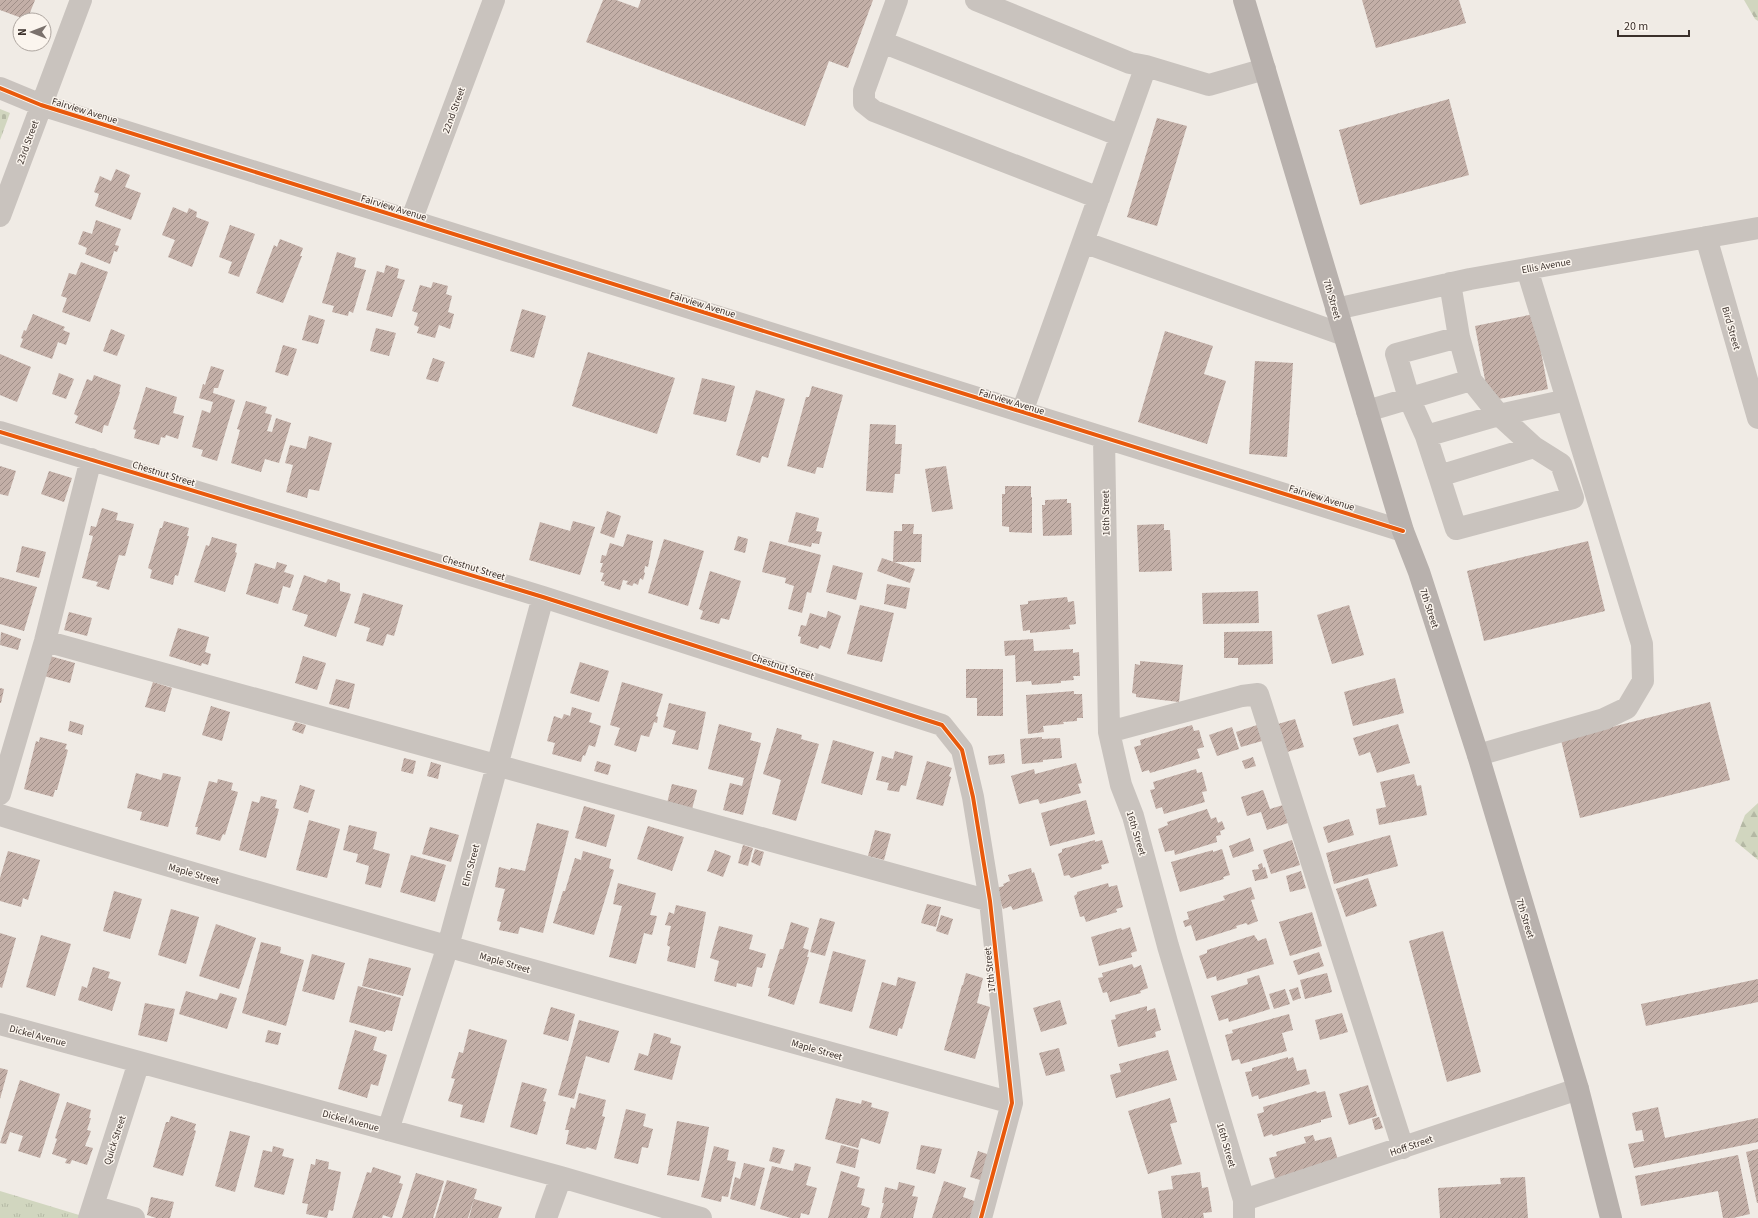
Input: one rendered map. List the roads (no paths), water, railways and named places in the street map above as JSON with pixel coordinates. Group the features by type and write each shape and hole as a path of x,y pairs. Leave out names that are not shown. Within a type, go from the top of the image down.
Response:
{"main road":[{"name":"7th Street","path":"1244,0 1403,531 1419,572 1478,755 1578,1089 1611,1218"}],"street":[{"name":"23rd Street","path":"0,216 81,0"},
{"name":"22nd Street","path":"411,221 494,0"},
{"path":"897,0 864,91 864,103 874,111 1099,198"},
{"path":"976,0 1130,63 1146,66 1209,85 1265,69"},
{"path":"882,42 1121,136"},
{"path":"1022,412 1146,66"},
{"name":"Fairview Avenue","path":"0,88 41,105 1403,531"},
{"name":"Ellis Avenue","path":"1336,309 1450,283 1758,228"},
{"name":"Bird Street","path":"1706,237 1758,416"},
{"path":"1083,242 1344,335"},
{"path":"1478,755 1604,719 1627,708 1643,682 1642,644 1527,269"},
{"path":"1450,283 1459,337 1471,380 1499,415 1534,447 1561,464 1573,498 1456,529 1426,436 1409,398 1396,354 1459,337"},
{"path":"1367,411 1471,380"},
{"path":"1426,436 1499,415 1567,400"},
{"name":"Chestnut Street","path":"0,432 543,596 942,725"},
{"name":"16th Street","path":"1104,438 1109,732 1121,785 1133,816 1168,946 1244,1209"},
{"path":"1439,476 1534,447"},
{"path":"0,794 45,641 91,459"},
{"name":"Elm Street","path":"388,1130 448,946 543,596"},
{"path":"45,641 990,901"},
{"path":"1109,732 1242,696 1258,694 1403,1148"},
{"name":"17th Street","path":"942,725 962,750 974,797 990,901 1012,1103 981,1218"},
{"name":"Maple Street","path":"0,815 114,850 448,946 1012,1103"},
{"name":"Dickel Avenue","path":"0,1024 561,1177 701,1218"},
{"name":"Quick Street","path":"91,1212 139,1062"},
{"name":"Hoff Street","path":"1244,1209 1403,1148 1578,1089"},
{"path":"546,1218 561,1177"},
{"path":"91,1212 134,1218"}]}
